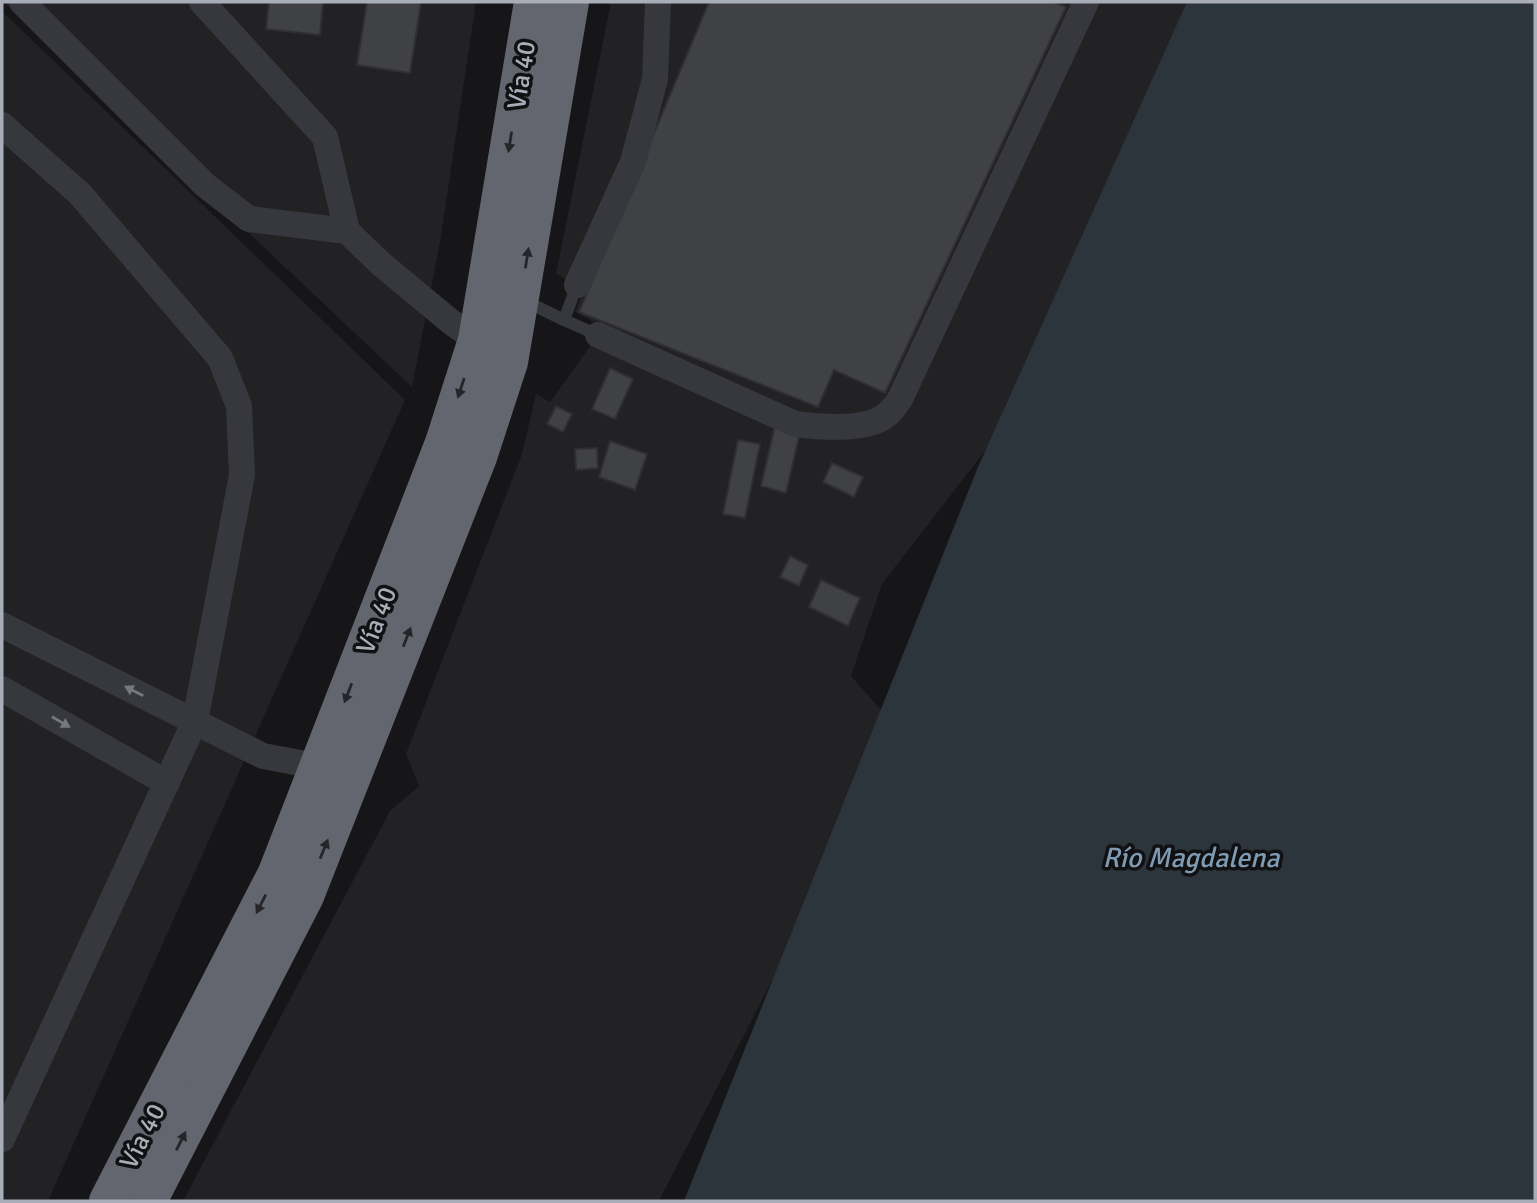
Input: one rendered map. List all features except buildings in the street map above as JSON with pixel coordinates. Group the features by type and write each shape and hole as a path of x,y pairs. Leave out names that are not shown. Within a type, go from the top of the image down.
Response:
{"highway":[{"name":"Vía 40","path":"108,1201 277,873 337,770 478,457 509,362 504,290 533,2"},
{"name":"Vía 40","path":"148,1201 305,896 337,770 477,340 504,290 570,2"}],"street":[{"path":"22,2 205,185 249,219 347,231"},
{"path":"202,2 326,137 347,231 380,263 509,362"},
{"path":"577,285 633,162 655,79 657,2"},
{"path":"598,335 795,424 825,428 864,424 884,417 901,399 1086,2"},
{"path":"2,125 80,194 220,358 239,406 243,475 195,721 2,1139"},
{"path":"2,625 263,756 337,770"},
{"path":"2,689 167,783"}],"lane":[{"path":"564,320 577,285"},
{"path":"504,290 598,335"}],"shaded area":[{"path":"4,2 476,2 440,242 412,387"},
{"path":"611,2 1222,2 1015,412 882,584 851,676 889,719 784,957 659,1201 183,1201 390,811 419,786 406,754 522,454 536,394 550,402 604,327 575,312 584,288 556,274"},
{"path":"2,11 405,400 48,1201 2,1201"}],"water":[{"name":"Río Magdalena","path":"1187,2 1535,2 1535,1201 684,1201 978,467"}]}
